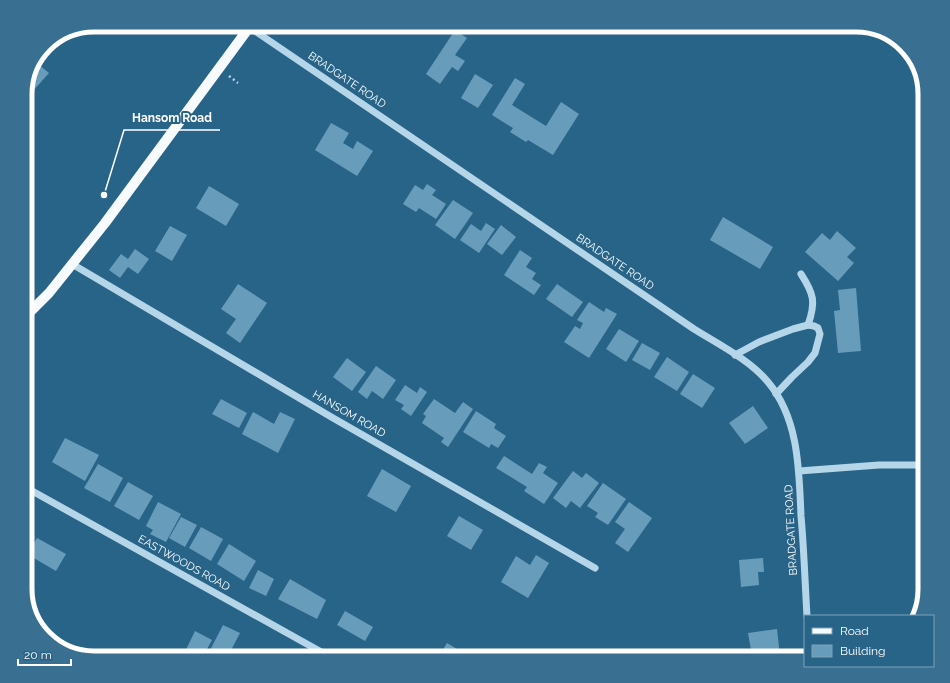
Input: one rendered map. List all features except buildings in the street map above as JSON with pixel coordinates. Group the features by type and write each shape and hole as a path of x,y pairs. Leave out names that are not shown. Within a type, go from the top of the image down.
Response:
{"main road":[{"path":"32,310 45,298 105,223 246,32"}],"street":[{"name":"BRADGATE ROAD","path":"259,32 694,329 735,355 758,372 768,382 784,406 790,422 795,446 799,471 807,615"},
{"name":"HANSOM ROAD","path":"72,264 332,418 595,568"},
{"path":"801,274 814,300 814,308 808,325"},
{"path":"735,355 759,342 793,329 808,325 818,328 820,334 815,353 776,394"},
{"path":"799,471 879,465 918,466"},
{"name":"EASTWOODS ROAD","path":"32,491 319,651"}],"place":[{"name":"Hansom Road","path":"104,195"}]}
